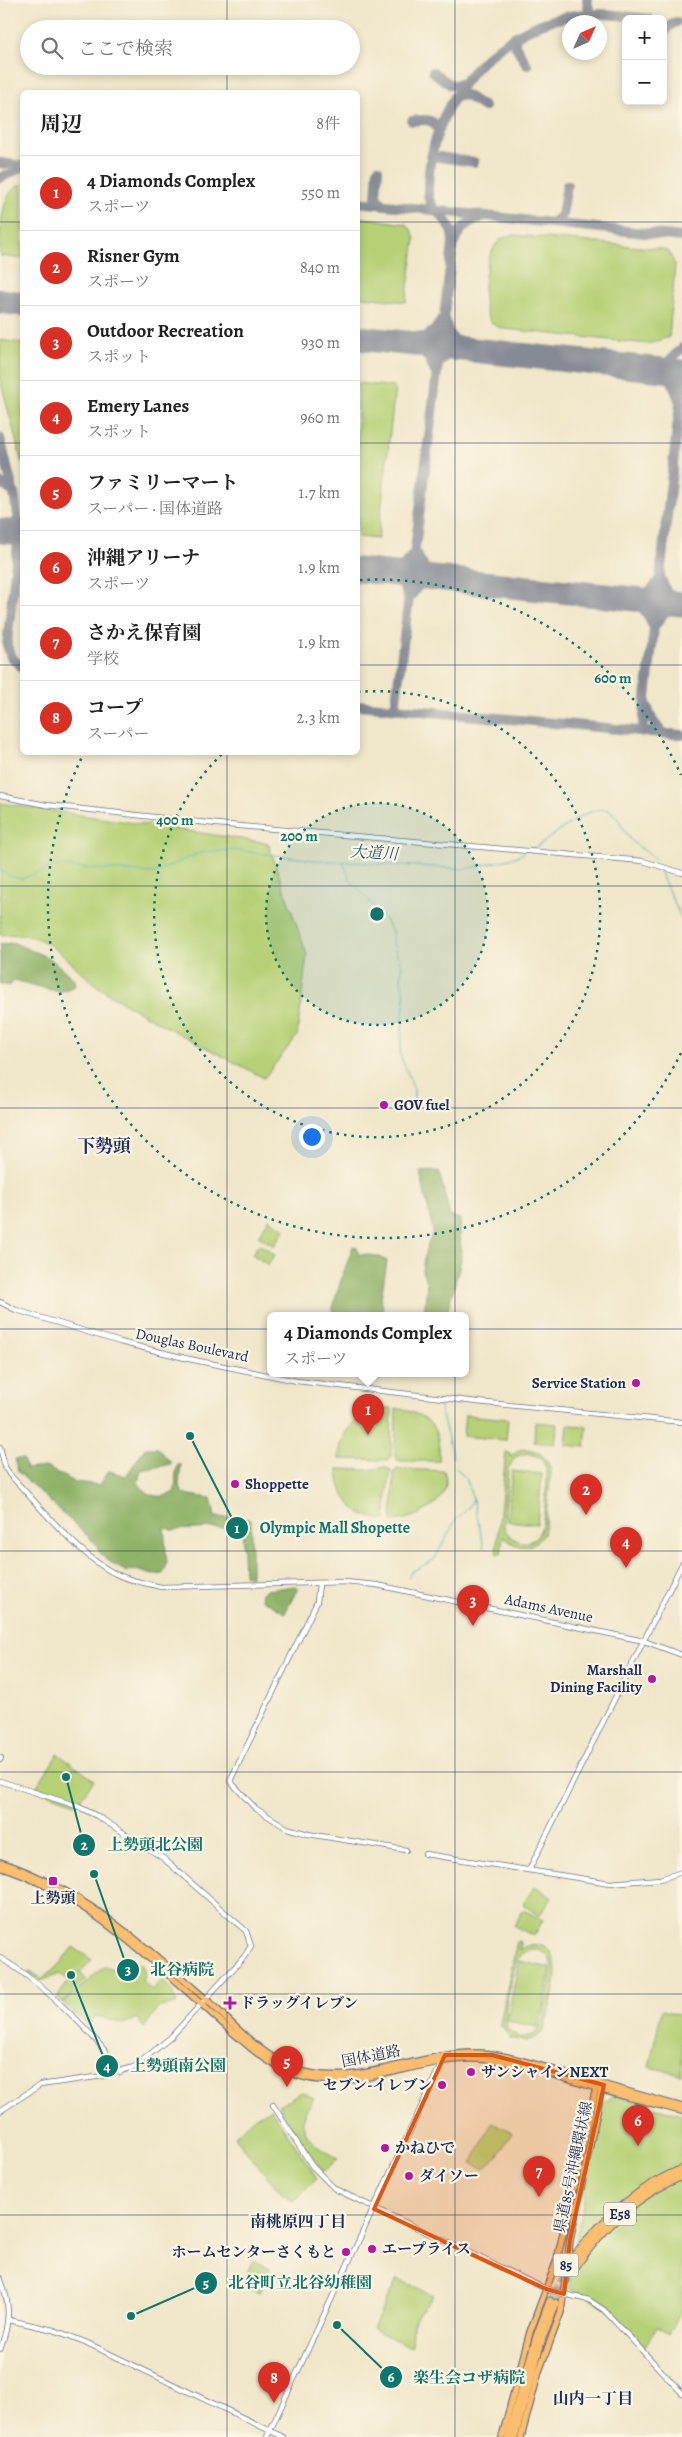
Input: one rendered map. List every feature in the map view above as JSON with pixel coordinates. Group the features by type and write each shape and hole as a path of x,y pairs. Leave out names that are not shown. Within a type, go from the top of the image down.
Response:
{"highway":[{"name":"E58","path":"575,2255 601,2225 628,2200 657,2181 682,2170"},
{"name":"E58","path":"573,2270 593,2242 617,2217 647,2194 682,2176"},
{"path":"508,2437 537,2336 553,2302 514,2437"}],"main road":[{"name":"国体道路","path":"0,1862 52,1884 98,1911 204,2002 270,2062 308,2078 342,2080 444,2058 497,2061 600,2087"},
{"name":"国体道路","path":"0,1868 49,1887 95,1914 204,2002"},
{"path":"600,2087 682,2107"},
{"path":"600,2087 682,2112"},
{"name":"県道85号沖縄環状線","path":"502,2437 530,2332 557,2260 600,2087"},
{"name":"県道85号沖縄環状線","path":"520,2437 539,2372 561,2312 570,2240 600,2087"}],"street":[{"path":"0,796 46,805 217,824 643,861 682,873"},
{"name":"Douglas Boulevard","path":"0,1302 16,1310 120,1342 189,1359 267,1375"},
{"name":"Douglas Boulevard","path":"277,1377 297,1381 477,1402 682,1422"},
{"name":"Adams Avenue","path":"0,1446 5,1467 9,1474 80,1548 115,1574 132,1581 161,1586 345,1582 378,1585 644,1640 682,1656"},
{"path":"529,1870 682,1564"},
{"path":"319,1584 317,1602 230,1781 255,1808 287,1828 308,1834 406,1850"},
{"path":"0,1781 77,1806 97,1816 163,1858 246,1931 251,1941 249,1950 204,2002 160,2047 134,2067 120,2073 40,2085 0,2111"},
{"path":"425,1854 610,1883 660,1879 682,1872"},
{"path":"0,1958 37,1986 96,2039 109,2054 120,2073"},
{"path":"267,2437 444,2058"},
{"path":"273,2105 322,2178 340,2193 546,2289 590,2300 604,2310 682,2394"},
{"path":"0,2278 6,2296 9,2320 0,2349"},
{"path":"9,2320 54,2330 85,2342 283,2437"}],"highlighted area":[{"path":"445,2055 492,2055 604,2085 570,2240 564,2294 546,2289 374,2209"}],"green space":[{"path":"20,185 20,259 0,256 1,224 5,203 15,188"},
{"path":"360,217 406,224 412,231 415,239 406,302 360,296"},
{"path":"513,235 662,249 669,252 675,265 669,337 648,344 505,329 494,324 487,314 485,305 484,281 486,269 494,248 499,241"},
{"path":"0,340 20,343 20,455 0,379"},
{"path":"360,383 395,387 378,539 360,537"},
{"path":"0,803 268,843 307,955 297,1036 264,1078 122,1002 95,984 58,951 41,940 21,935 0,935"},
{"path":"14,943 51,959 74,979 75,986 59,992 14,980 10,986 0,984 0,944"},
{"path":"439,1171 450,1216 460,1219 461,1260 447,1312 424,1312 427,1282 422,1271 425,1252 433,1231 420,1172"},
{"path":"269,1219 285,1229 274,1246 258,1236"},
{"path":"259,1244 275,1255 268,1265 252,1254"},
{"path":"353,1246 357,1247 358,1254 378,1256 387,1261 381,1299 384,1312 333,1312 338,1289"},
{"path":"382,1408 392,1408 391,1457 388,1460 339,1459 342,1440 351,1425 364,1415"},
{"path":"396,1408 417,1414 431,1424 438,1439 439,1461 399,1461 395,1456"},
{"path":"465,1415 508,1419 506,1440 463,1436"},
{"path":"535,1422 557,1424 555,1444 534,1442"},
{"path":"568,1425 587,1426 585,1447 566,1445"},
{"path":"145,1448 158,1448 172,1464 141,1470 138,1483 150,1494 163,1496 174,1493 177,1467 178,1464 181,1464 179,1485 183,1494 211,1498 215,1517 251,1519 251,1577 244,1575 242,1527 171,1530 164,1527 167,1564 163,1574 153,1575 132,1569 127,1572 104,1557 96,1544 18,1472 15,1459 23,1459 26,1469 46,1467 75,1482 100,1485 109,1471 126,1476"},
{"path":"527,1449 540,1453 550,1467 544,1533 529,1546 519,1546 503,1536 501,1554 496,1553 506,1452 510,1453 510,1457 519,1450","holes":["528,1453 541,1458 547,1473 541,1527 532,1541 522,1542 511,1537 504,1528 508,1469 515,1457"]},
{"path":"385,1467 391,1471 387,1494 386,1520 366,1516 351,1505 342,1490 338,1469 369,1470"},
{"path":"397,1469 444,1471 446,1482 439,1500 431,1507 412,1517 392,1521 394,1472"},
{"path":"512,1471 542,1474 537,1524 507,1521"},
{"path":"295,1586 298,1588 285,1613 261,1599 262,1593 267,1590"},
{"path":"58,1754 94,1780 78,1802 75,1803 35,1789"},
{"path":"535,1886 552,1898 539,1916 523,1904"},
{"path":"523,1910 543,1920 534,1936 514,1926"},
{"path":"517,1941 521,1942 520,1950 530,1945 542,1946 550,1951 556,1970 553,1995 545,2027 541,2034 527,2042 510,2038 500,2024","holes":["536,1950 548,1956 552,1967 541,2026 533,2035 521,2038 508,2030 506,2024 508,1996 518,1959 528,1951"]},
{"path":"73,1947 92,1960 80,1972 86,1980 72,1990 73,1992 62,2003 57,1998 68,1982 60,1974 38,1982 28,1974 29,1972 42,1978 47,1975"},
{"path":"519,1961 550,1968 538,2027 507,2021"},
{"path":"132,1963 142,1965 145,1973 142,1981 153,1991 162,1980 171,1989 177,2004 159,2007 144,2028 137,2018 123,2024 96,2016 87,2024 63,2003 105,1966 123,1972"},
{"path":"662,2010 682,2015 682,2074 649,2067"},
{"path":"302,2092 314,2098 303,2118 307,2135 322,2149 338,2158 324,2172 300,2141 278,2105"},
{"path":"614,2095 682,2115 682,2309 669,2334 657,2327 645,2347 602,2305 582,2293 569,2288 574,2249 603,2103"},
{"path":"271,2109 317,2178 294,2201 283,2195 234,2137 255,2117"},
{"path":"492,2122 512,2132 497,2158 484,2169 472,2164"},
{"path":"253,2260 270,2269 259,2293 241,2285"},
{"path":"397,2279 433,2295 416,2318 410,2347 373,2329"}],"waterway":[{"name":"大道川","path":"532,849 584,815 595,810 605,809 613,813 630,839 656,862"},
{"name":"大道川","path":"0,869 10,876 21,879 55,866 153,873 202,852 234,850 315,860 466,869 510,859 524,853"},
{"path":"343,863 350,879 384,918 393,934 393,945 402,966 401,981 405,995 400,1055 414,1089 414,1106"},
{"name":"大道川","path":"658,868 682,920"},
{"path":"440,1408 453,1458"},
{"path":"409,1578 411,1572 434,1560 455,1521 468,1508 473,1499 465,1478 456,1468"},
{"path":"473,1499 484,1547"}],"taxiway":[{"path":"587,0 589,10 592,13"},
{"path":"395,709 453,244 450,228 428,197 431,160 438,131 451,103 467,78 488,57 512,38 539,25 569,16 589,14 622,16"},
{"path":"667,29 676,22"},
{"path":"516,36 515,45 527,65"},
{"path":"433,72 451,85 463,84"},
{"path":"454,97 466,95 484,107"},
{"path":"412,121 431,121 438,130"},
{"path":"432,156 474,162"},
{"path":"0,163 20,166"},
{"path":"0,178 20,168"},
{"path":"378,169 376,196 383,204"},
{"path":"552,223 562,215 567,185"},
{"path":"360,202 682,237"},
{"path":"454,243 465,227 472,221 482,217"},
{"path":"416,344 435,330 441,320"},
{"path":"445,320 450,336 468,349"},
{"path":"412,343 429,358 435,372"},
{"path":"652,369 665,365 682,348"},
{"path":"437,365 447,355 468,349"},
{"path":"659,370 672,381 679,400"},
{"path":"642,732 682,386"},
{"path":"0,438 15,499 19,533 7,645 11,657 20,665"},
{"path":"0,483 13,492"},
{"path":"415,552 426,570 436,578"},
{"path":"386,573 404,565 413,554"},
{"path":"386,573 402,583 408,597"},
{"path":"410,597 419,585 436,578"},
{"path":"661,579 667,593 682,603"},
{"path":"633,598 648,593 658,581"},
{"path":"630,598 644,609 653,626"},
{"path":"655,626 664,613 682,604"},
{"path":"360,705 682,735"},
{"path":"647,706 653,721 663,734"}],"runway":[{"path":"0,301 20,304"},
{"path":"360,338 682,372"},
{"path":"0,531 20,533"},
{"path":"360,570 682,604"}],"tunnel":[{"path":"550,2301 575,2255"},
{"path":"556,2303 573,2270"}],"place":[{"name":"GOV fuel","path":"384,1105"},
{"name":"Service Station","path":"636,1383"},
{"name":"4 Diamonds Complex","path":"368,1435"},
{"name":"Olympic Mall Shopette","path":"190,1436"},
{"name":"Shoppette","path":"235,1484"},
{"name":"Risner Gym","path":"586,1515"},
{"name":"Emery Lanes","path":"626,1568"},
{"name":"Outdoor Recreation","path":"473,1626"},
{"name":"Marshall Dining Facility","path":"652,1679"},
{"name":"上勢頭北公園","path":"66,1777"},
{"name":"北谷病院","path":"94,1874"},
{"name":"上勢頭","path":"53,1881"},
{"name":"上勢頭南公園","path":"71,1975"},
{"name":"ドラッグイレブン","path":"230,2003"},
{"name":"サンシャインNEXT","path":"471,2072"},
{"name":"セブン-イレブン","path":"442,2085"},
{"name":"ファミリーマート","path":"287,2087"},
{"name":"沖縄アリーナ","path":"638,2146"},
{"name":"かねひで","path":"385,2148"},
{"name":"ダイソー","path":"409,2176"},
{"name":"さかえ保育園","path":"539,2197"},
{"name":"エープライス","path":"372,2249"},
{"name":"ホームセンターさくもと","path":"346,2252"},
{"name":"北谷町立北谷幼稚園","path":"131,2316"},
{"name":"楽生会コザ病院","path":"337,2325"},
{"name":"コープ","path":"274,2403"}],"district":[{"name":"下勢頭","path":"104,1146"},
{"name":"南桃原四丁目","path":"298,2221"},
{"name":"山内一丁目","path":"593,2398"}]}
